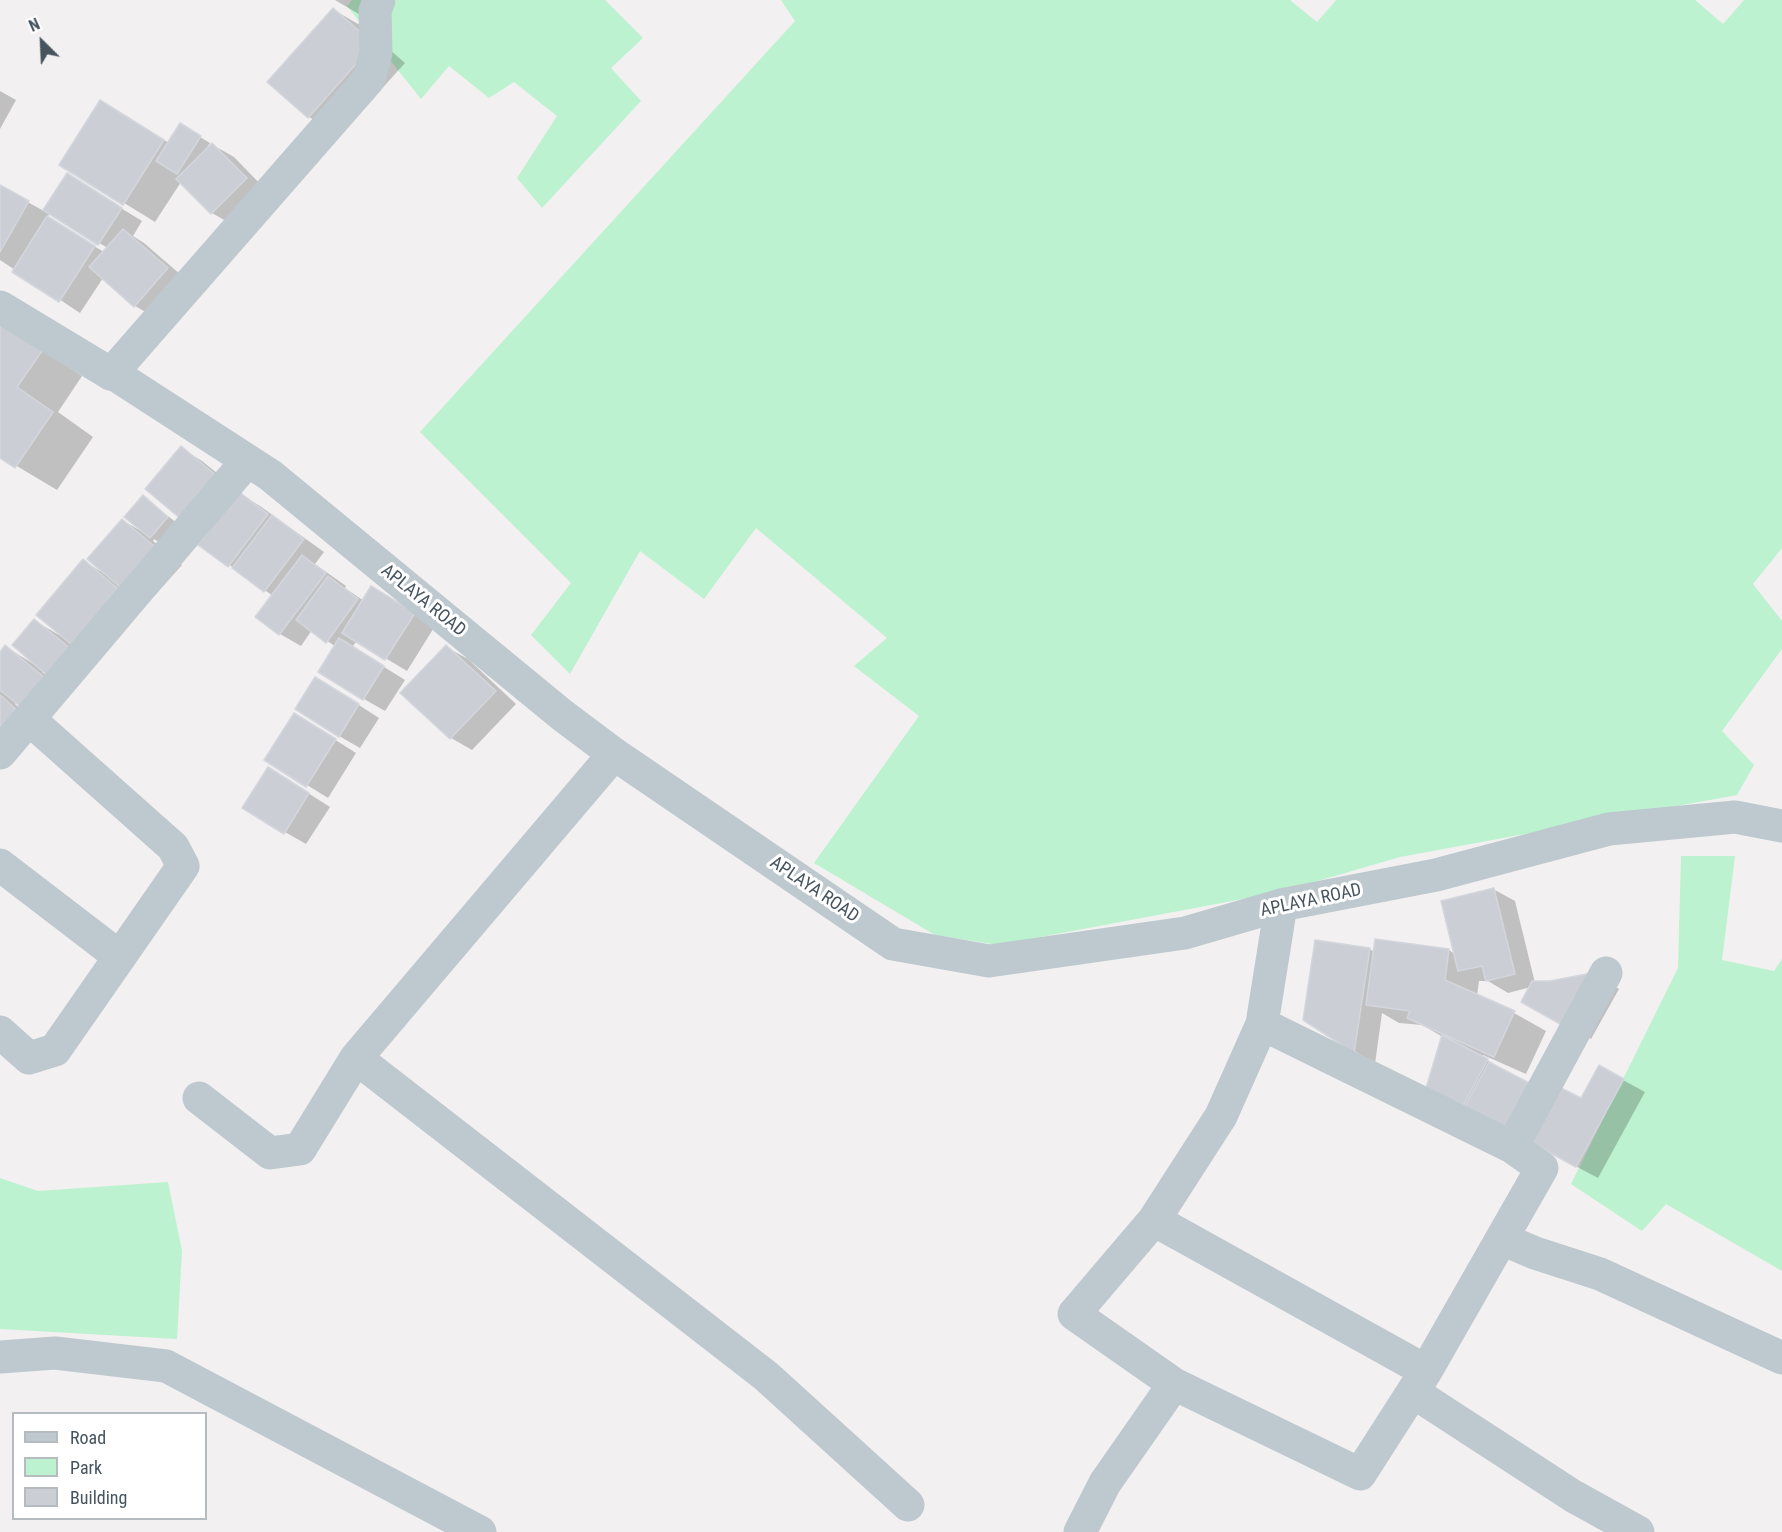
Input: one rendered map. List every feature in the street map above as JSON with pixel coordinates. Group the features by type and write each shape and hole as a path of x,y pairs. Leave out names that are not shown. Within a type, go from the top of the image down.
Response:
{"street":[{"path":"111,374 369,79 376,53 375,11 379,0"},
{"name":"APLAYA ROAD","path":"0,307 124,380 270,475 562,715 893,944 989,962 1185,933 1281,905 1436,875 1609,829 1735,817 1782,826"},
{"path":"0,753 247,461"},
{"path":"0,1032 29,1058 55,1050 183,866 173,847 29,719"},
{"path":"200,1098 270,1153 300,1149 356,1058 614,753"},
{"path":"0,865 120,957"},
{"path":"1262,1024 1512,1147 1542,1168 1420,1381 1360,1474 1174,1384 1074,1314 1154,1220 1221,1116 1262,1024 1281,905"},
{"path":"1512,1147 1606,973"},
{"path":"356,1058 766,1376 908,1505"},
{"path":"1154,1220 1420,1381 1573,1496 1638,1532"},
{"path":"1502,1239 1535,1253 1600,1274 1782,1358"},
{"path":"0,1357 55,1353 166,1366 480,1532"},
{"path":"1080,1532 1105,1483 1174,1384"}],"green space":[{"path":"352,0 605,0 643,38 611,68 641,101 542,208 517,178 557,116 514,82 489,98 449,66 421,99 347,6"},
{"path":"781,0 1290,0 1317,22 1336,0 1695,0 1723,24 1744,0 1782,0 1782,548 1753,584 1782,621 1782,649 1722,731 1754,765 1737,795 1400,857 1280,892 998,945 935,935 814,863 919,716 854,666 887,638 756,528 704,599 640,551 570,674 531,635 571,583 420,432 795,21"},
{"path":"1681,856 1735,856 1722,960 1774,971 1782,959 1782,1271 1666,1204 1642,1231 1571,1184 1678,968"},
{"path":"0,1178 38,1191 168,1182 182,1251 177,1339 0,1329"}],"building":[{"path":"333,8 374,44 308,118 267,82"},
{"path":"100,100 164,140 123,205 59,165"},
{"path":"180,123 201,136 177,174 156,161"},
{"path":"212,143 247,178 211,214 176,179"},
{"path":"67,173 122,208 98,245 43,210"},
{"path":"0,185 29,201 0,252"},
{"path":"47,216 95,246 59,302 12,272"},
{"path":"123,229 168,268 134,307 89,267"},
{"path":"0,323 42,351 17,387 53,412 15,468 0,458"},
{"path":"181,446 218,477 181,519 145,489"},
{"path":"238,491 268,514 228,567 198,545"},
{"path":"143,495 168,517 150,538 124,517"},
{"path":"272,515 304,539 264,592 232,568"},
{"path":"122,519 161,552 127,593 87,559"},
{"path":"302,555 326,573 279,635 255,617"},
{"path":"83,559 124,594 77,649 36,615"},
{"path":"328,576 358,599 326,643 296,620"},
{"path":"371,586 415,613 385,660 342,633"},
{"path":"34,619 71,649 48,676 12,645"},
{"path":"339,638 384,666 363,700 318,672"},
{"path":"5,645 45,678 21,707 0,690 0,652"},
{"path":"446,645 496,691 450,739 400,693"},
{"path":"315,677 359,704 339,737 295,709"},
{"path":"0,695 17,710 0,730"},
{"path":"294,713 336,739 306,787 264,760"},
{"path":"268,767 309,793 284,834 242,808"},
{"path":"1494,888 1515,974 1486,981 1482,966 1458,971 1441,901"},
{"path":"1375,939 1449,949 1445,980 1515,1011 1494,1057 1407,1018 1410,1011 1366,1005"},
{"path":"1315,940 1370,948 1354,1053 1303,1020"},
{"path":"1592,973 1569,1029 1521,1002 1532,981 1550,981"},
{"path":"1442,1035 1488,1059 1463,1106 1426,1088"},
{"path":"1489,1062 1533,1085 1509,1131 1464,1108"},
{"path":"1599,1065 1624,1079 1576,1167 1525,1139 1555,1085 1581,1098"}]}
